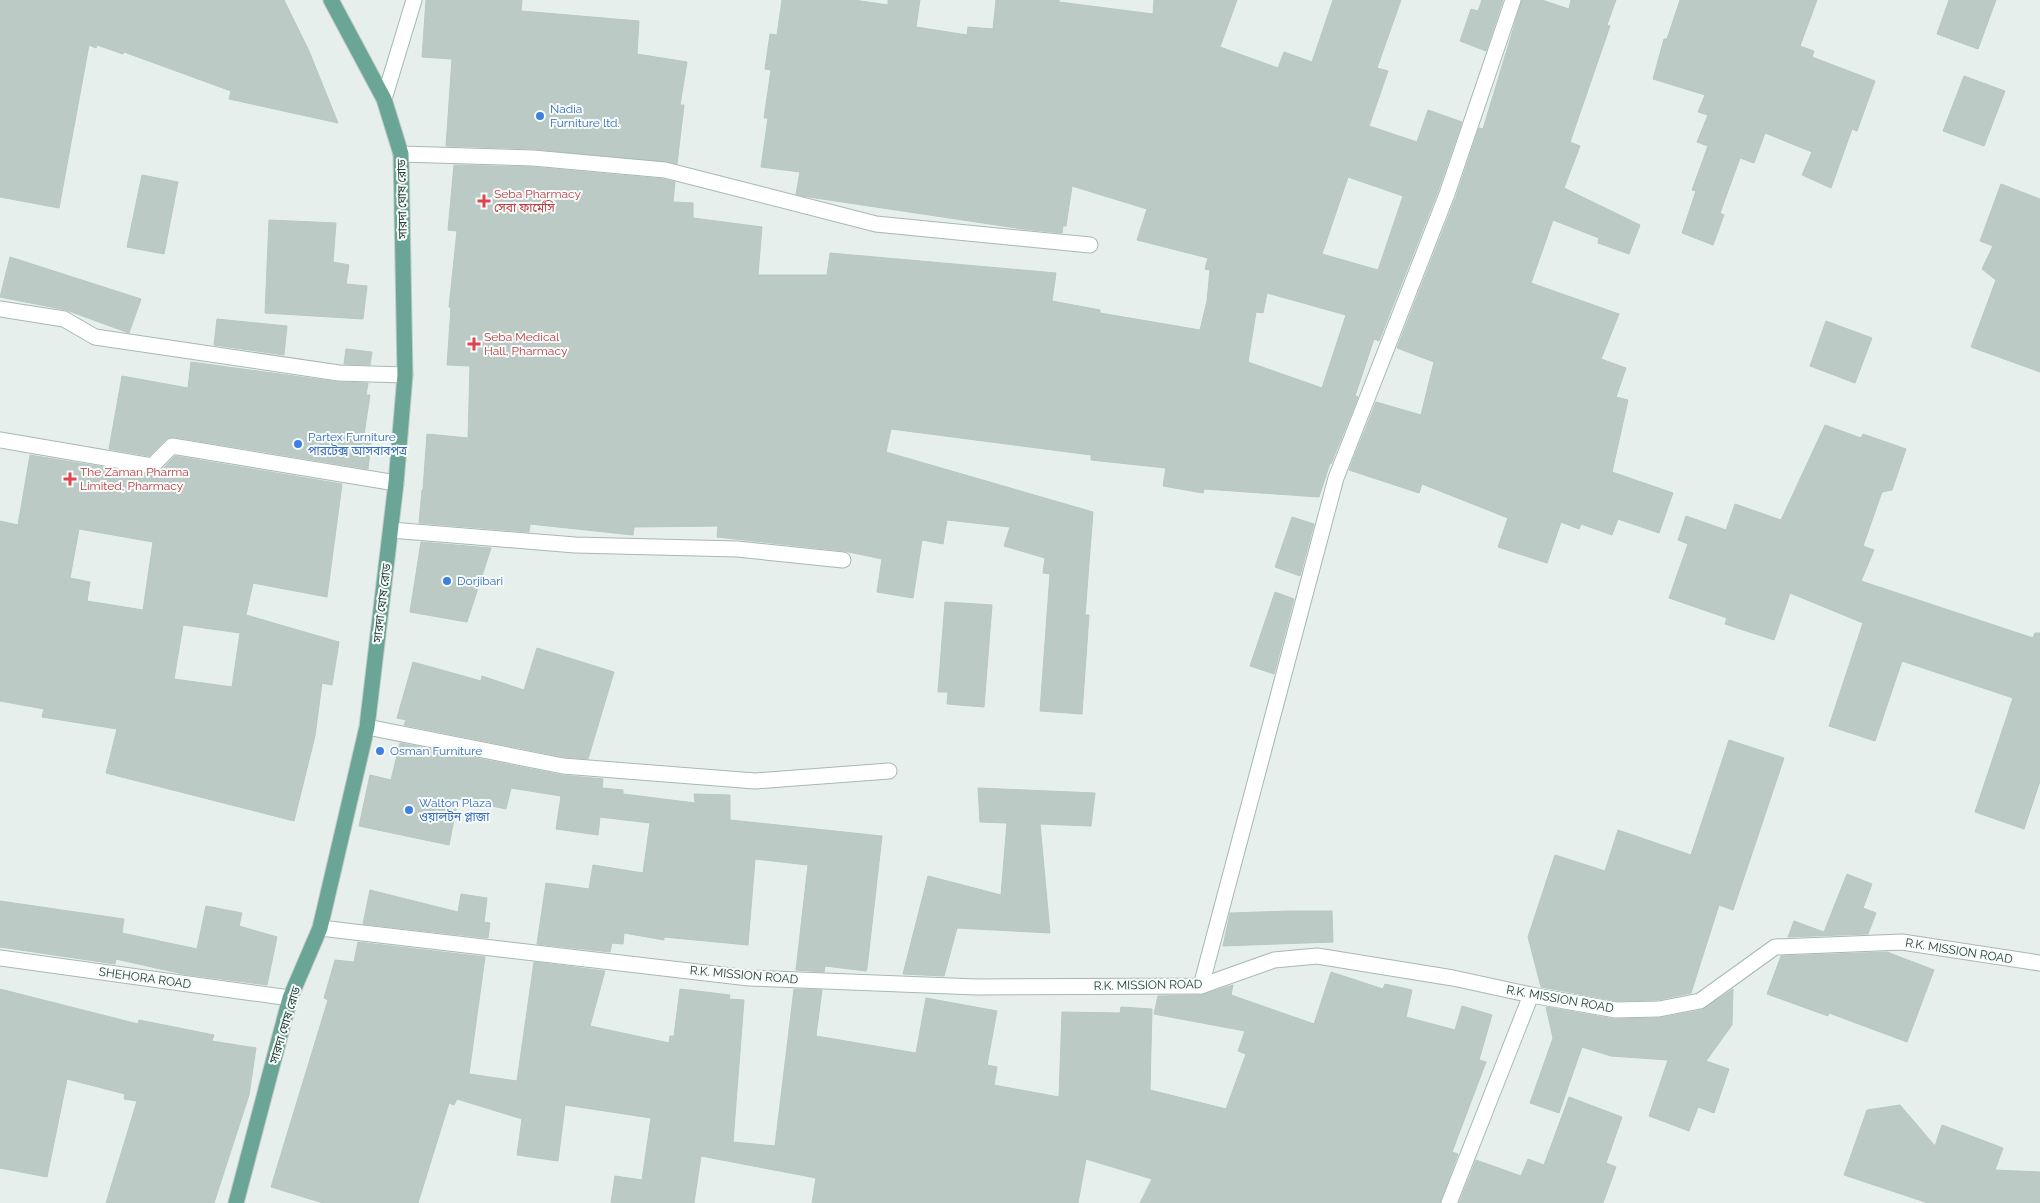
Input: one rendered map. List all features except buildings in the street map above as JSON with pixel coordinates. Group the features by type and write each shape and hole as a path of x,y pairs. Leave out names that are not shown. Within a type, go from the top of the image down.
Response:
{"main road":[{"name":"সারদা ঘোষ রোড","path":"236,1203 290,998 320,928 368,727 396,483 405,375 401,154 384,99 331,0"}],"street":[{"path":"384,99 414,0"},
{"path":"1201,986 1336,478 1447,194 1513,0"},
{"path":"401,154 533,158 665,170 876,224 1090,245"},
{"path":"0,309 64,319 95,337 339,373 405,375"},
{"path":"0,440 152,466 172,446 396,483"},
{"path":"390,530 575,545 736,549 843,560"},
{"path":"368,727 572,766 755,781 890,771"},
{"name":"R.K. MISSION ROAD","path":"320,928 749,978 976,987 1201,986 1274,960 1317,956 1453,978 1531,995 1616,1010 1659,1010 1700,1001 1775,947 1902,942 2040,963"},
{"name":"SHEHORA ROAD","path":"0,958 290,998"},
{"path":"1449,1203 1531,995"}],"place":[{"name":"Nadia Furniture ltd.","path":"540,116"},
{"name":"Seba Pharmacy সেবা ফার্মেসি","path":"484,201"},
{"name":"Seba Medical Hall, Pharmacy","path":"474,344"},
{"name":"Partex Furniture পারটেক্স আসবাবপত্র","path":"298,444"},
{"name":"The Zaman Pharma Limited, Pharmacy","path":"70,479"},
{"name":"Dorjibari","path":"447,581"},
{"name":"Osman Furniture","path":"380,751"},
{"name":"Walton Plaza ওয়ালটন প্লাজা","path":"409,810"}]}
